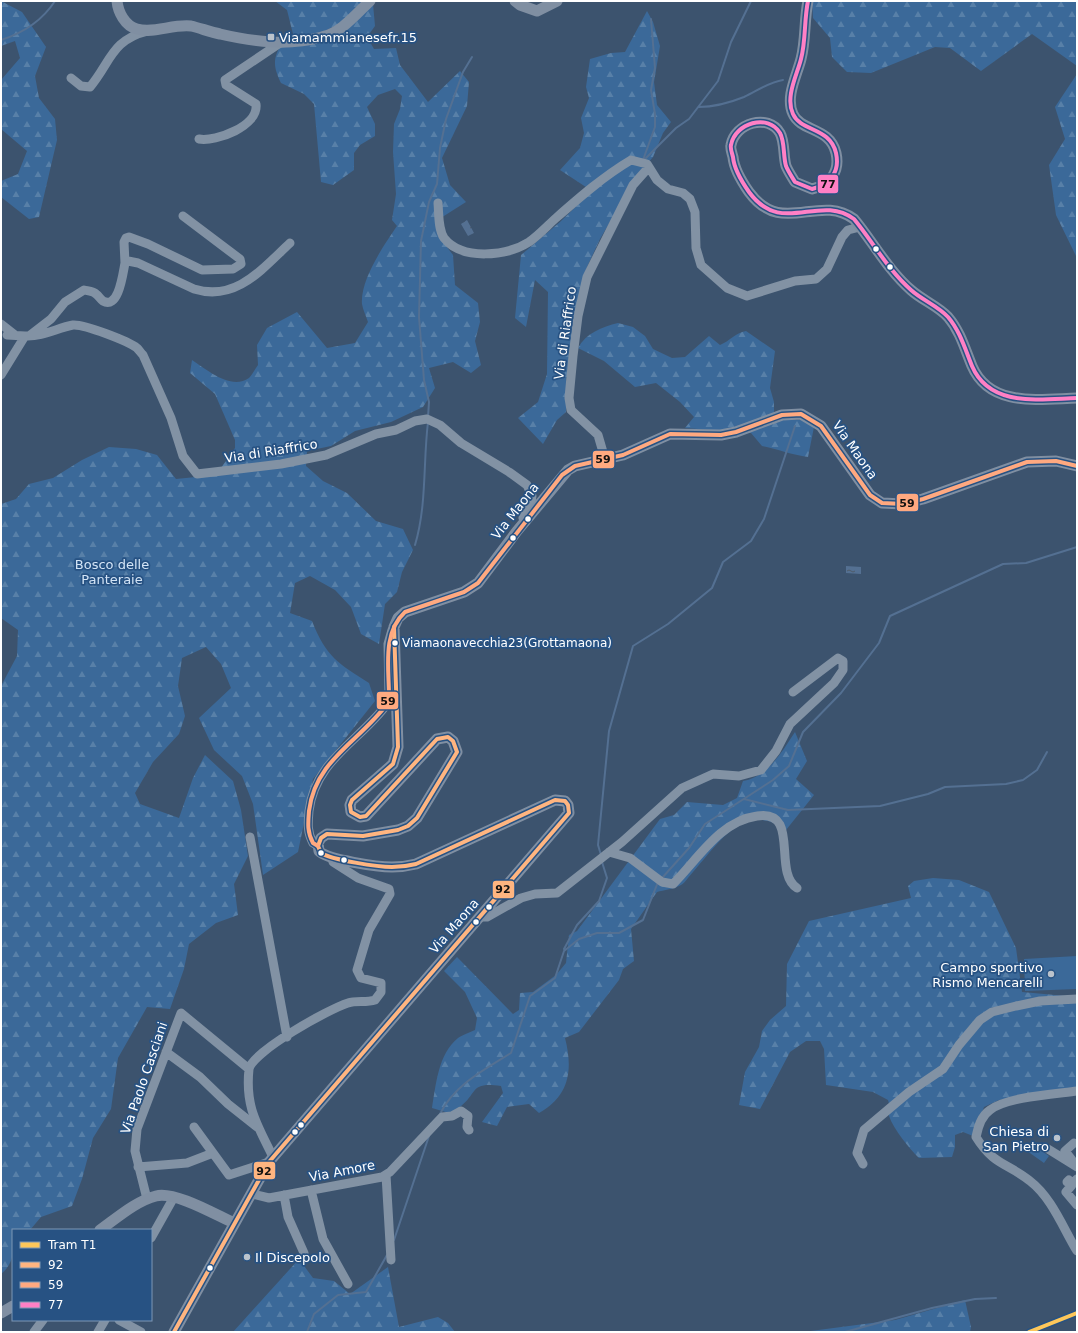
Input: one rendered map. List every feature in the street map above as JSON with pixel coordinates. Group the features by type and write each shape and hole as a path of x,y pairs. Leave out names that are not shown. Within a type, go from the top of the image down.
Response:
{"main road":[{"path":"117,1 125,22 136,29 151,31 170,26 190,26 250,41 280,43 324,37 349,22 370,1"},
{"path":"515,1 520,5 537,11 557,1"},
{"path":"808,1 803,50 790,99 793,115 804,125 830,138 836,152 838,169 828,184 812,189 795,182 786,166 780,133 771,124 746,124 736,133 731,145 733,162 744,185 757,203 765,209 776,213 788,214 832,210 846,214 860,227 901,281 911,291 951,320 957,329 975,372 985,385 997,393 1018,399 1077,398"},
{"name":"Via Maona","path":"394,627 398,618 405,612 464,592 478,583 517,531 568,470 575,466 623,455 670,434 721,435 736,432 782,415 801,414 821,426 870,495 882,503 903,504 923,499 1027,462 1056,461 1077,466"},
{"path":"318,846 321,838 326,834 363,836 398,830 408,826 417,818 457,752 453,741 448,737 437,739 366,816 360,817 351,812 350,805 352,800 393,764 398,746 394,627"},
{"name":"Via Maona","path":"174,1332 234,1223 271,1160 566,817 569,809 565,801 555,800 416,864 390,867 332,858 321,853 318,846"},
{"path":"101,1229 146,1199 159,1195 174,1197 234,1223"},
{"path":"1,1313 12,1307"}],"street":[{"path":"71,78 81,86 90,87 114,50 127,39 137,34 151,31"},
{"path":"199,139 213,140 225,136 242,127 255,113 256,104 226,85 225,80 280,43"},
{"path":"438,203 440,225 444,237 451,245 464,251 477,254 507,251 528,242 593,187 623,164 631,160 647,164 657,180 668,189 683,194 690,199 695,212 696,248 701,265 727,288 747,296 795,281 816,279 827,269 842,237 848,230 860,227"},
{"name":"Via di Riaffrico","path":"605,459 598,435 571,410 569,398 577,324 587,277 596,256 617,219 633,185 649,167"},
{"path":"1,375 27,336 51,319 64,302 84,290 96,293 103,301 110,302 114,300 119,291 125,263 124,242 129,237 148,244 202,270 233,268 241,264 240,259 184,216"},
{"path":"125,263 128,261 138,263 203,292 222,291 243,285 290,243"},
{"path":"1,324 11,335 27,336"},
{"name":"Via di Riaffrico","path":"27,336 51,333 73,325 84,326 138,348 143,355 161,393 183,456 196,474 282,464 326,455 376,434 396,430 415,421 427,419 440,425 461,443 509,472 527,485 532,496 531,502 517,531"},
{"name":"Via Maona","path":"318,846 313,843 307,828 310,804 315,784 322,772 387,704 389,696 388,644 394,627"},
{"path":"481,917 487,917 521,898 535,894 557,893 609,852 682,788 713,774 739,776 760,770 776,751 790,724 834,683 843,670 843,661 838,658 793,692"},
{"path":"609,852 630,858 662,882 673,884 691,867 718,834 738,822 758,816 772,817 778,821 783,830 786,869 793,886 798,888"},
{"path":"250,836 287,1036"},
{"path":"194,1127 229,1175 271,1160 249,1104 247,1084 249,1069 254,1059 322,1014 349,1002 375,1000 380,994 382,988 380,982 359,976 357,970 369,930 390,894 389,889 358,878 333,862 332,858"},
{"path":"863,1164 857,1153 864,1130 909,1092 943,1069 959,1045 980,1020 992,1012 1016,1006 1040,1001 1077,999"},
{"name":"Via Paolo Casciani","path":"146,1199 135,1151 137,1129 181,1013 249,1069"},
{"path":"166,1052 200,1077 228,1104 258,1128"},
{"path":"1076,1248 1044,1194 1030,1181 1001,1164 985,1151 976,1137 979,1124 989,1110 1002,1102 1077,1091"},
{"name":"Via Amore","path":"252,1194 268,1198 364,1181 386,1174 442,1117 452,1116 461,1111 468,1116 467,1127 470,1130"},
{"path":"1074,1143 1065,1152 1077,1166"},
{"path":"1048,1149 1077,1166"},
{"path":"138,1167 187,1162 213,1152"},
{"path":"386,1174 391,1260"},
{"path":"1075,1181 1069,1180 1067,1182 1072,1185 1066,1192 1075,1203"},
{"path":"311,1190 323,1239 348,1284"},
{"path":"284,1195 288,1217 304,1253"},
{"path":"152,1236 174,1197"},
{"path":"34,1332 41,1321"},
{"path":"98,1332 104,1321"},
{"path":"121,1321 141,1332"}],"green space":[{"path":"1,1 22,12 46,47 35,76 39,98 55,119 57,140 39,217 29,219 1,197 1,181 18,174 27,151 1,129 1,80 20,58 15,41 1,46"},
{"path":"275,1 365,1 348,17 326,31 294,38 287,10"},
{"path":"812,1 1077,1 1077,66 1032,34 981,71 950,48 935,47 871,73 847,72 832,57 830,38 813,18"},
{"name":"Bosco delle Panteraie","path":"373,4 375,26 367,37 374,49 396,48 400,65 428,102 460,71 469,82 467,106 442,158 450,185 466,202 436,221 440,238 453,255 455,285 478,303 480,322 475,341 481,365 471,373 453,362 429,368 435,388 423,407 391,422 355,431 331,446 307,451 306,466 323,481 347,493 376,521 403,529 413,550 402,572 397,592 385,604 379,644 361,634 351,607 335,590 310,576 295,583 290,613 312,621 317,633 334,658 341,665 369,683 375,701 313,779 298,852 263,875 253,804 242,776 214,750 199,718 231,688 221,664 206,647 182,658 178,686 185,716 179,734 153,762 135,793 140,804 179,818 193,778 205,755 233,781 241,810 248,856 234,884 238,915 216,923 189,944 184,969 170,1009 147,1007 118,1058 111,1109 93,1138 82,1179 72,1206 41,1217 31,1229 12,1229 12,1257 9,1265 1,1274 1,686 17,656 18,630 1,618 1,504 16,499 29,484 53,478 82,460 109,447 136,449 157,455 176,479 216,475 235,448 235,440 215,394 190,373 192,360 211,373 227,380 234,382 249,378 258,365 257,345 267,328 297,312 327,348 355,343 368,322 362,304 362,295 365,284 374,263 397,226 392,220 396,194 393,152 394,124 400,109 402,96 395,89 378,95 367,107 375,124 375,136 360,145 354,153 354,170 333,185 321,182 314,104 304,94 281,83 277,73 275,60 281,45 328,38"},
{"path":"647,11 653,22 660,46 654,82 657,105 671,122 663,133 653,157 636,177 600,239 587,267 566,382 566,412 557,420 543,444 518,418 538,402 547,374 548,292 535,280 526,327 515,318 521,255 560,222 592,191 560,170 580,148 584,133 581,118 589,98 586,87 590,59 611,53 625,52"},
{"path":"1077,74 1077,258 1056,215 1049,165 1065,139 1055,107"},
{"path":"618,323 633,327 645,336 653,349 672,358 685,357 709,336 720,345 739,333 746,331 775,351 770,388 774,402 774,412 785,419 802,420 814,427 808,457 762,446 751,433 685,428 694,417 680,402 656,383 635,387 604,361 578,348 585,338 595,331"},
{"path":"795,732 807,761 796,779 814,795 786,830 771,822 757,820 745,822 723,838 686,881 676,888 657,892 631,929 634,961 623,969 619,980 579,1032 565,1038 569,1060 567,1081 557,1098 539,1113 529,1104 507,1107 497,1126 482,1122 503,1093 501,1086 484,1085 479,1087 466,1102 449,1113 432,1108 439,1070 446,1052 458,1038 475,1030 477,1018 465,992 444,971 457,957 513,1014 519,1010 520,993 533,992 556,975 566,963 569,935 577,931 660,819 674,815 687,802 723,805 737,798 743,781 752,779 767,769"},
{"path":"933,878 959,880 989,892 1016,948 1022,992 1077,997 1077,1088 999,1100 984,1107 973,1136 963,1132 955,1135 955,1147 952,1157 919,1158 894,1127 889,1116 888,1100 873,1092 826,1085 824,1049 820,1041 806,1041 790,1052 760,1109 739,1105 745,1072 759,1047 762,1031 770,1020 786,1006 787,964 809,921 911,898 908,886 914,881"},
{"name":"Campo sportivo Rismo Mencarelli","path":"1077,956 1077,989 1025,991 1024,959"},
{"path":"1032,1144 1049,1156 1044,1163 1027,1151"},
{"path":"299,1259 313,1278 334,1281 350,1294 388,1267 399,1327 438,1317 448,1323 455,1332 233,1332"},
{"path":"965,1300 971,1327 970,1332 803,1332 895,1320"}],"water":[{"path":"467,220 474,233 468,236 461,224"},
{"path":"846,566 861,567 861,574 846,573"}],"waterway":[{"path":"1,40 17,34 38,20 55,1"},
{"path":"644,160 676,128 689,119 718,81 731,42 751,1"},
{"path":"643,160 655,127 655,114 651,90 655,68 651,19"},
{"path":"428,417 429,402 424,380 419,317 421,241 429,202 437,184 440,148 446,119 463,72 472,57"},
{"path":"699,107 733,101 783,80"},
{"path":"415,545 419,530 423,499 428,422"},
{"path":"601,855 598,845 609,731 633,646 668,624 712,588 723,562 751,541 764,519 795,426"},
{"path":"662,878 689,848 705,824 773,780 789,766 803,732 841,693 879,643 890,616 1003,564 1026,563 1077,547"},
{"path":"744,799 788,810 880,806 928,794 945,787 1006,784 1023,780 1037,770 1047,752"},
{"path":"564,949 577,925 599,901 607,878 602,862"},
{"path":"440,1114 453,1094 462,1086 511,1053 530,996 555,978 564,951 579,939 597,933 619,933 643,920 658,882"},
{"path":"394,1240 429,1136"},
{"path":"307,1332 314,1314 338,1295 366,1292 387,1255"},
{"path":"845,1332 932,1308 975,1299 996,1298"}],"tram line":[{"name":"T1","path":"1029,1332 1077,1313"}],"transit line":[{"name":"77","path":"808,1 803,52 792,86 790,100 791,107 797,120 828,138 836,153 836,170 828,184 812,189 795,182 786,166 783,141 780,133 775,127 768,123 752,123 739,131 734,137 731,146 735,166 746,188 762,205 774,212 800,213 827,210 841,212 854,219 895,274 915,294 948,317 959,334 972,366 980,379 991,389 1003,395 1017,398 1077,398"},
{"name":"59","path":"318,846 313,843 308,827 309,811 313,793 329,764 387,704 389,696 388,651 393,630 398,620 405,612 464,592 478,583 562,475 575,466 623,455 670,434 721,435 736,432 782,415 801,414 821,426 870,495 882,503 903,504 923,499 1027,462 1056,461 1077,466"},
{"name":"92","path":"174,1332 269,1162 569,813 568,805 565,801 555,800 416,864 407,866 385,867 345,861 321,853 318,846 321,838 327,834 363,836 398,830 408,826 417,818 457,752 453,741 448,737 437,739 366,816 360,817 351,812 350,805 352,800 393,764 398,747 394,627"}],"place":[{"name":"Viamammianesefr.15","path":"271,37"},
{"name":"Viamaonavecchia23(Grottamaona)","path":"395,643"},
{"name":"Campo sportivo Rismo Mencarelli","path":"1051,974"},
{"name":"Chiesa di San Pietro","path":"1057,1138"},
{"name":"Il Discepolo","path":"247,1257"}]}
